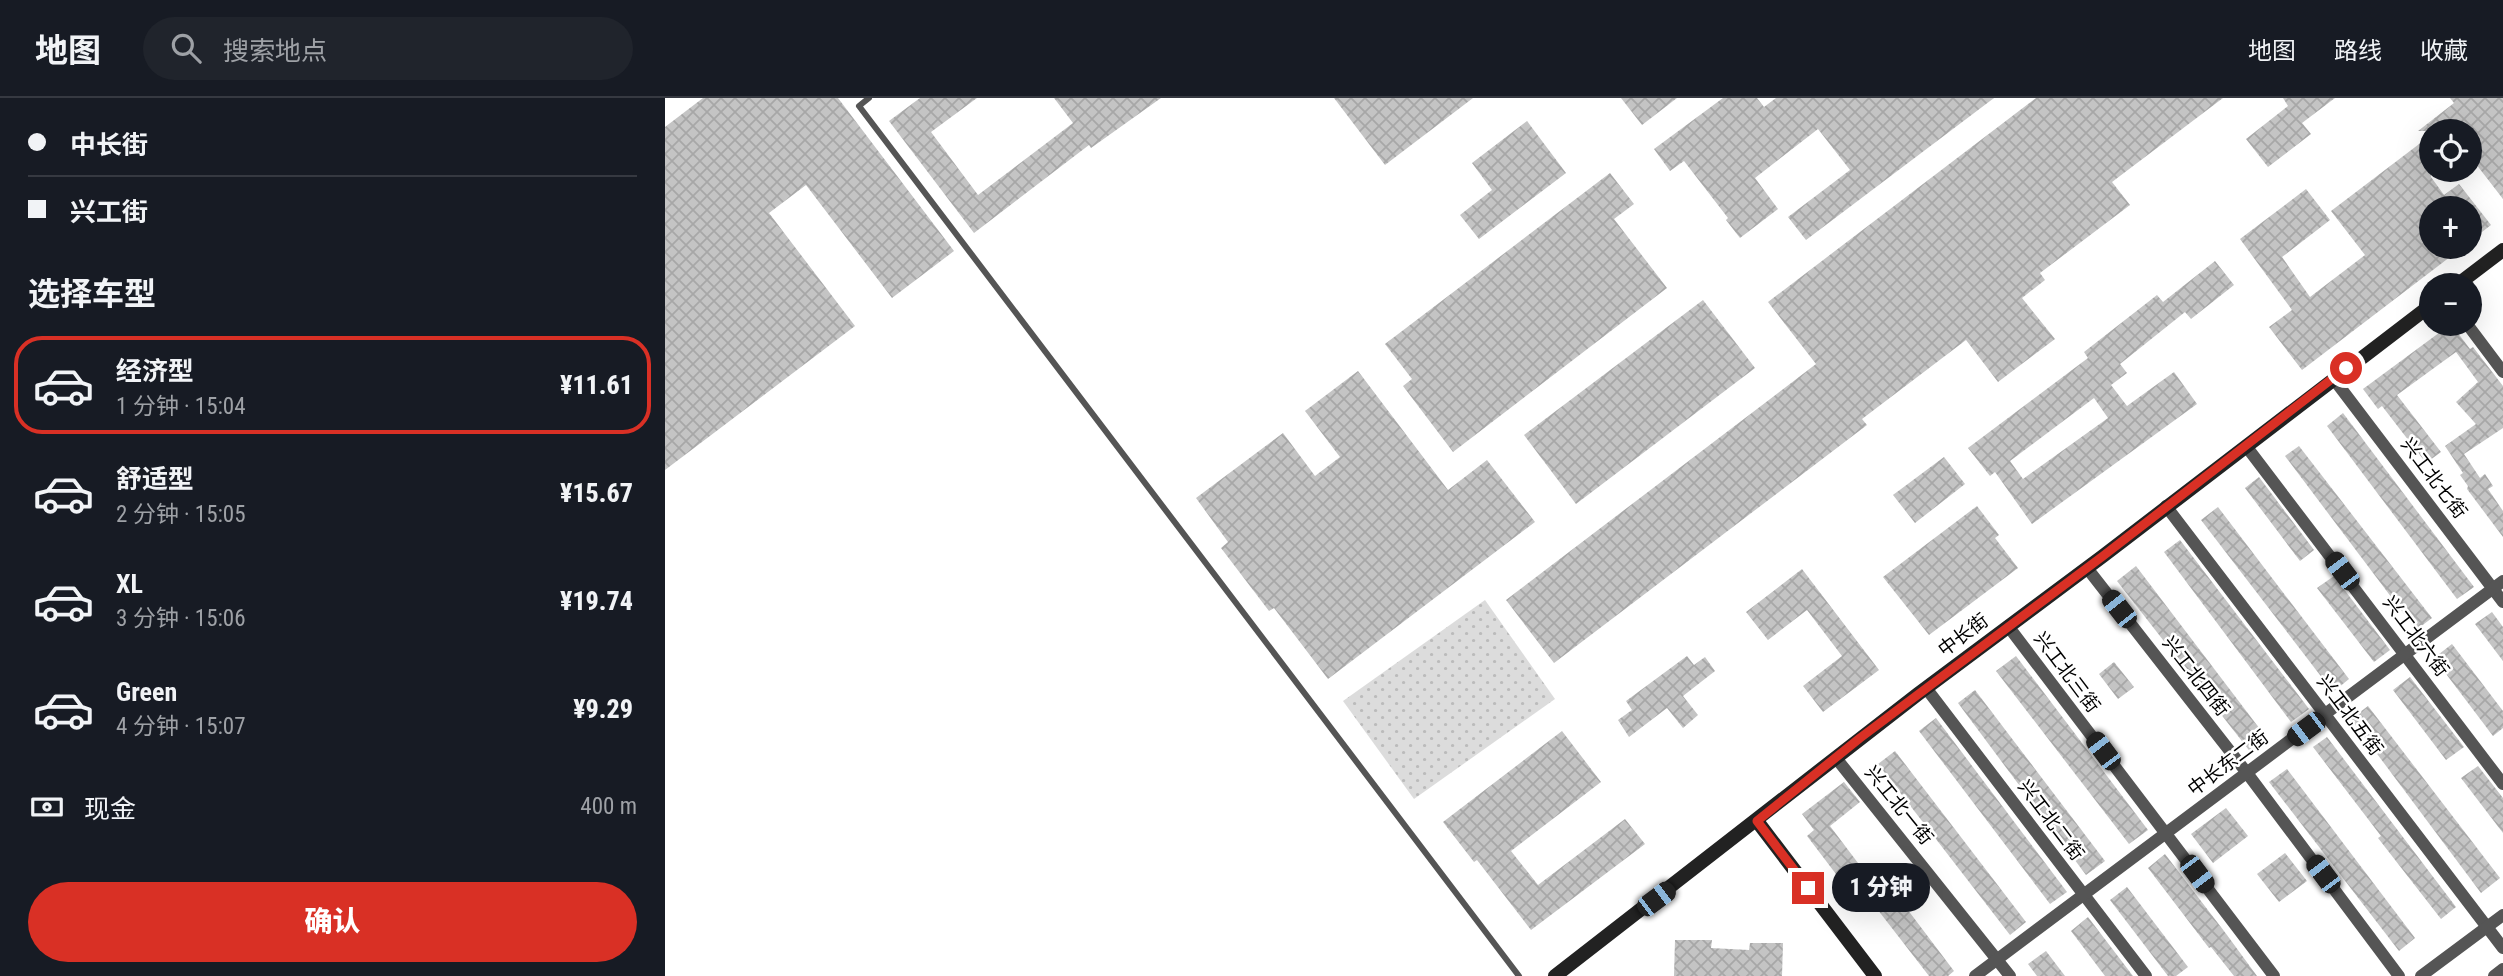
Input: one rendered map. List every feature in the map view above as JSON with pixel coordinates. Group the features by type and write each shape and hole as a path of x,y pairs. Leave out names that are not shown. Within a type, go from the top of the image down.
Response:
{"street":[{"path":"2473,273 2503,250"},
{"name":"中长街","path":"1555,976 1926,688 2419,314"},
{"path":"2476,336 2503,372"},
{"name":"兴工北七街","path":"2333,378 2498,584 2503,602"},
{"name":"兴工北六街","path":"2246,446 2503,784"},
{"name":"兴工北五街","path":"2166,506 2503,948"},
{"name":"兴工北四街","path":"2087,568 2247,773 2399,976"},
{"name":"中长东二街","path":"1975,976 2498,584"},
{"name":"兴工北三街","path":"2008,626 2274,976"},
{"name":"兴工北二街","path":"1926,688 2146,976"},
{"name":"兴工北一街","path":"1836,758 2010,976"},
{"path":"1757,821 1875,976"},
{"path":"2421,976 2503,915"},
{"path":"2494,976 2503,969"}],"lane":[{"path":"869,98 859,106 1519,976"}],"shaded area":[{"path":"1485,600 1555,699 1414,799 1343,701"}],"building":[{"path":"703,98 838,98 954,251 892,298 806,185 769,213 855,326 665,470 665,127"},
{"path":"920,98 977,98 931,132 978,195 1073,123 1054,98 1161,98 1091,148 1089,145 974,233 889,121"},
{"path":"1334,98 1473,98 1385,165"},
{"path":"1621,98 1677,98 1642,125"},
{"path":"1723,98 1757,98 1764,107 1776,98 1994,98 1806,240 1788,217 1850,170 1818,129 1755,178 1778,209 1740,238 1684,161 1670,171 1654,149"},
{"path":"2036,98 2223,98 2112,182 2130,205 2040,273 2045,280 2022,298 2055,339 1998,382 1966,340 1862,419 1867,425 1554,663 1506,600 1816,364 1768,302"},
{"path":"2283,98 2335,98 2302,123 2311,134 2268,167 2246,139 2288,106"},
{"path":"2450,98 2503,98 2503,199 2482,172 2482,119 2433,119 2454,103"},
{"path":"1527,121 1566,173 1479,239 1460,215 1492,190 1472,163"},
{"path":"2419,144 2419,182 2435,182 2444,195 2459,184 2468,196 2419,196 2419,259 2447,259 2429,273 2419,273 2419,281 2302,370 2269,327 2292,310 2240,239 2306,189 2330,220 2282,257 2310,297 2365,255 2331,211"},
{"path":"1610,173 1634,204 1614,219 1667,288 1453,452 1403,386 1412,379 1385,344"},
{"path":"2482,213 2491,225 2482,232"},
{"path":"2215,261 2234,285 2191,319 2185,312 2120,364 2127,373 2111,385 2127,406 2174,372 2197,404 2032,524 1995,472 1990,476 1968,448 2088,358 2084,352 2157,295 2163,302","holes":["2094,398 2108,418 2023,479 2010,461"]},
{"path":"1703,300 1755,368 1576,504 1524,435"},
{"path":"2435,336 2460,336 2470,349 2473,347 2503,386 2503,428 2464,454 2480,478 2485,474 2493,486 2488,489 2503,511 2503,537 2467,489 2468,486 2460,475 2463,473 2445,446 2476,424 2456,402 2478,382 2456,352 2397,395 2441,452 2426,463 2382,406 2378,409 2363,389"},
{"path":"1358,371 1448,490 1487,460 1535,522 1328,679 1274,608 1269,611 1221,548 1228,542 1196,498 1283,433 1315,476 1340,457 1305,411"},
{"path":"2343,413 2474,587 2457,599 2327,426"},
{"path":"2299,446 2432,618 2416,630 2285,456"},
{"path":"1944,457 1965,484 1915,523 1893,495"},
{"path":"2259,477 2314,550 2300,561 2245,488"},
{"path":"1977,506 1999,535 1995,538 2018,568 1929,635 1883,577"},
{"path":"2218,507 2349,679 2333,692 2201,520"},
{"path":"2180,540 2309,709 2291,722 2164,552"},
{"path":"2136,566 2269,741 2252,754 2117,581"},
{"path":"1802,569 1879,670 1823,712 1803,686 1842,656 1807,610 1768,640 1746,612"},
{"path":"2334,576 2390,650 2374,662 2317,588"},
{"path":"2492,612 2503,627 2503,661 2475,624"},
{"path":"2452,644 2503,711 2503,728 2493,736 2434,658"},
{"path":"1687,656 1694,665 1705,657 1715,671 1683,696 1698,715 1683,728 1667,708 1629,737 1618,720 1632,710 1626,701"},
{"path":"2016,656 2148,830 2129,844 1996,671"},
{"path":"2114,662 2134,687 2118,699 2099,674"},
{"path":"2410,677 2464,747 2446,760 2393,690"},
{"path":"1975,690 2105,861 2086,875 1958,703"},
{"path":"2368,706 2500,878 2481,893 2351,719"},
{"path":"1936,718 2067,892 2050,904 1919,731"},
{"path":"1562,731 1601,782 1511,851 1538,885 1625,819 1645,844 1531,930 1477,860 1474,862 1443,822"},
{"path":"2327,737 2456,907 2441,919 2378,838 2381,836 2313,747"},
{"path":"1895,751 2026,922 2010,935 1878,764"},
{"path":"2478,766 2503,798 2503,833 2461,778"},
{"path":"2287,769 2415,938 2399,951 2269,782"},
{"path":"1844,782 1860,802 1830,826 1883,896 1892,889 1954,971 1948,976 1929,976 1864,892 1855,899 1807,836 1814,830 1802,814"},
{"path":"2226,808 2248,836 2213,863 2191,834"},
{"path":"2285,853 2307,881 2279,902 2257,874"},
{"path":"2165,854 2257,976 2234,976 2211,947 2209,948 2148,868"},
{"path":"2127,887 2188,967 2176,976 2168,976 2110,900"},
{"path":"2088,917 2133,976 2105,976 2071,931"},
{"path":"1675,940 1712,940 1711,948 1749,950 1750,943 1783,943 1782,976 1674,976"},
{"path":"2046,951 2065,976 2037,976 2028,964"}],"route":[{"path":"1808,888 1757,821 1860,738 2103,556 2346,368"}]}
